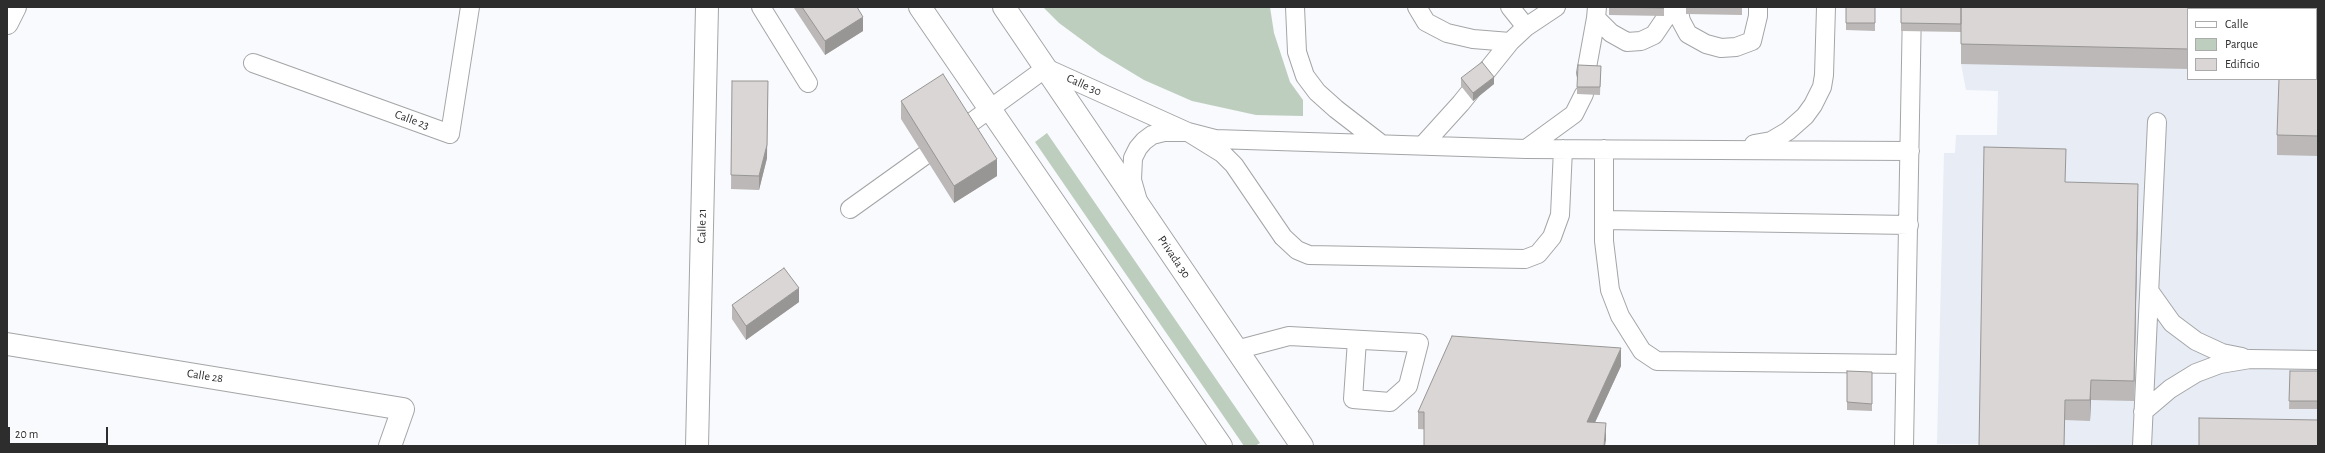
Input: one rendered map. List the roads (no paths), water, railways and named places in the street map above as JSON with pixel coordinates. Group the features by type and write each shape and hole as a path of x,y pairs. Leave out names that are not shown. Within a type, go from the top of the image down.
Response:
{"street":[{"path":"7,23 15,7"},
{"name":"Calle 21","path":"697,446 707,7"},
{"path":"920,7 1221,446"},
{"path":"1004,7 1046,68"},
{"name":"Privada 30","path":"1046,68 1236,350 1294,443"},
{"name":"Calle 28","path":"7,344 403,409 390,446"}],"lane":[{"name":"Calle 23","path":"253,64 450,134 470,7"},
{"path":"761,7 808,83"},
{"path":"1295,7 1296,52 1305,76 1317,92 1336,109 1380,143"},
{"path":"1417,7 1426,22 1447,33 1473,39 1510,42"},
{"path":"1510,7 1526,27"},
{"path":"1423,144 1461,103 1510,42 1526,27 1556,7"},
{"path":"1597,13 1611,33 1627,42 1641,41 1654,35 1673,7"},
{"path":"1678,7 1681,21 1688,34 1706,44 1721,48 1736,47 1752,41 1758,16 1758,7"},
{"path":"1716,150 1771,141 1788,131 1806,116 1822,87 1825,60 1826,7"},
{"path":"1904,446 1904,364 1910,151 1912,7"},
{"path":"1586,73 1597,13"},
{"path":"965,127 1046,68"},
{"name":"Calle 30","path":"1046,68 1188,132"},
{"path":"1526,149 1574,114 1584,94"},
{"path":"2142,446 2150,292 2156,122"},
{"path":"1145,215 1135,194 1132,180 1133,158 1138,148 1152,135 1164,132 1188,132 1215,139 1423,144 1526,149 1910,151"},
{"path":"1188,132 1222,153 1234,165 1283,237 1296,250 1309,255 1525,259 1538,254 1552,237 1560,215 1563,149"},
{"path":"1604,150 1606,262 1610,290 1620,316 1642,351 1657,361 1904,364"},
{"path":"850,209 924,156"},
{"path":"1605,220 1908,225"},
{"path":"2150,292 2172,322 2196,341 2222,353 2250,359"},
{"path":"1236,350 1289,336 1357,340 1419,344 1408,386 1390,402 1353,399 1357,340"},
{"path":"2143,412 2170,389 2196,373 2220,364 2250,359 2318,360"}]}
